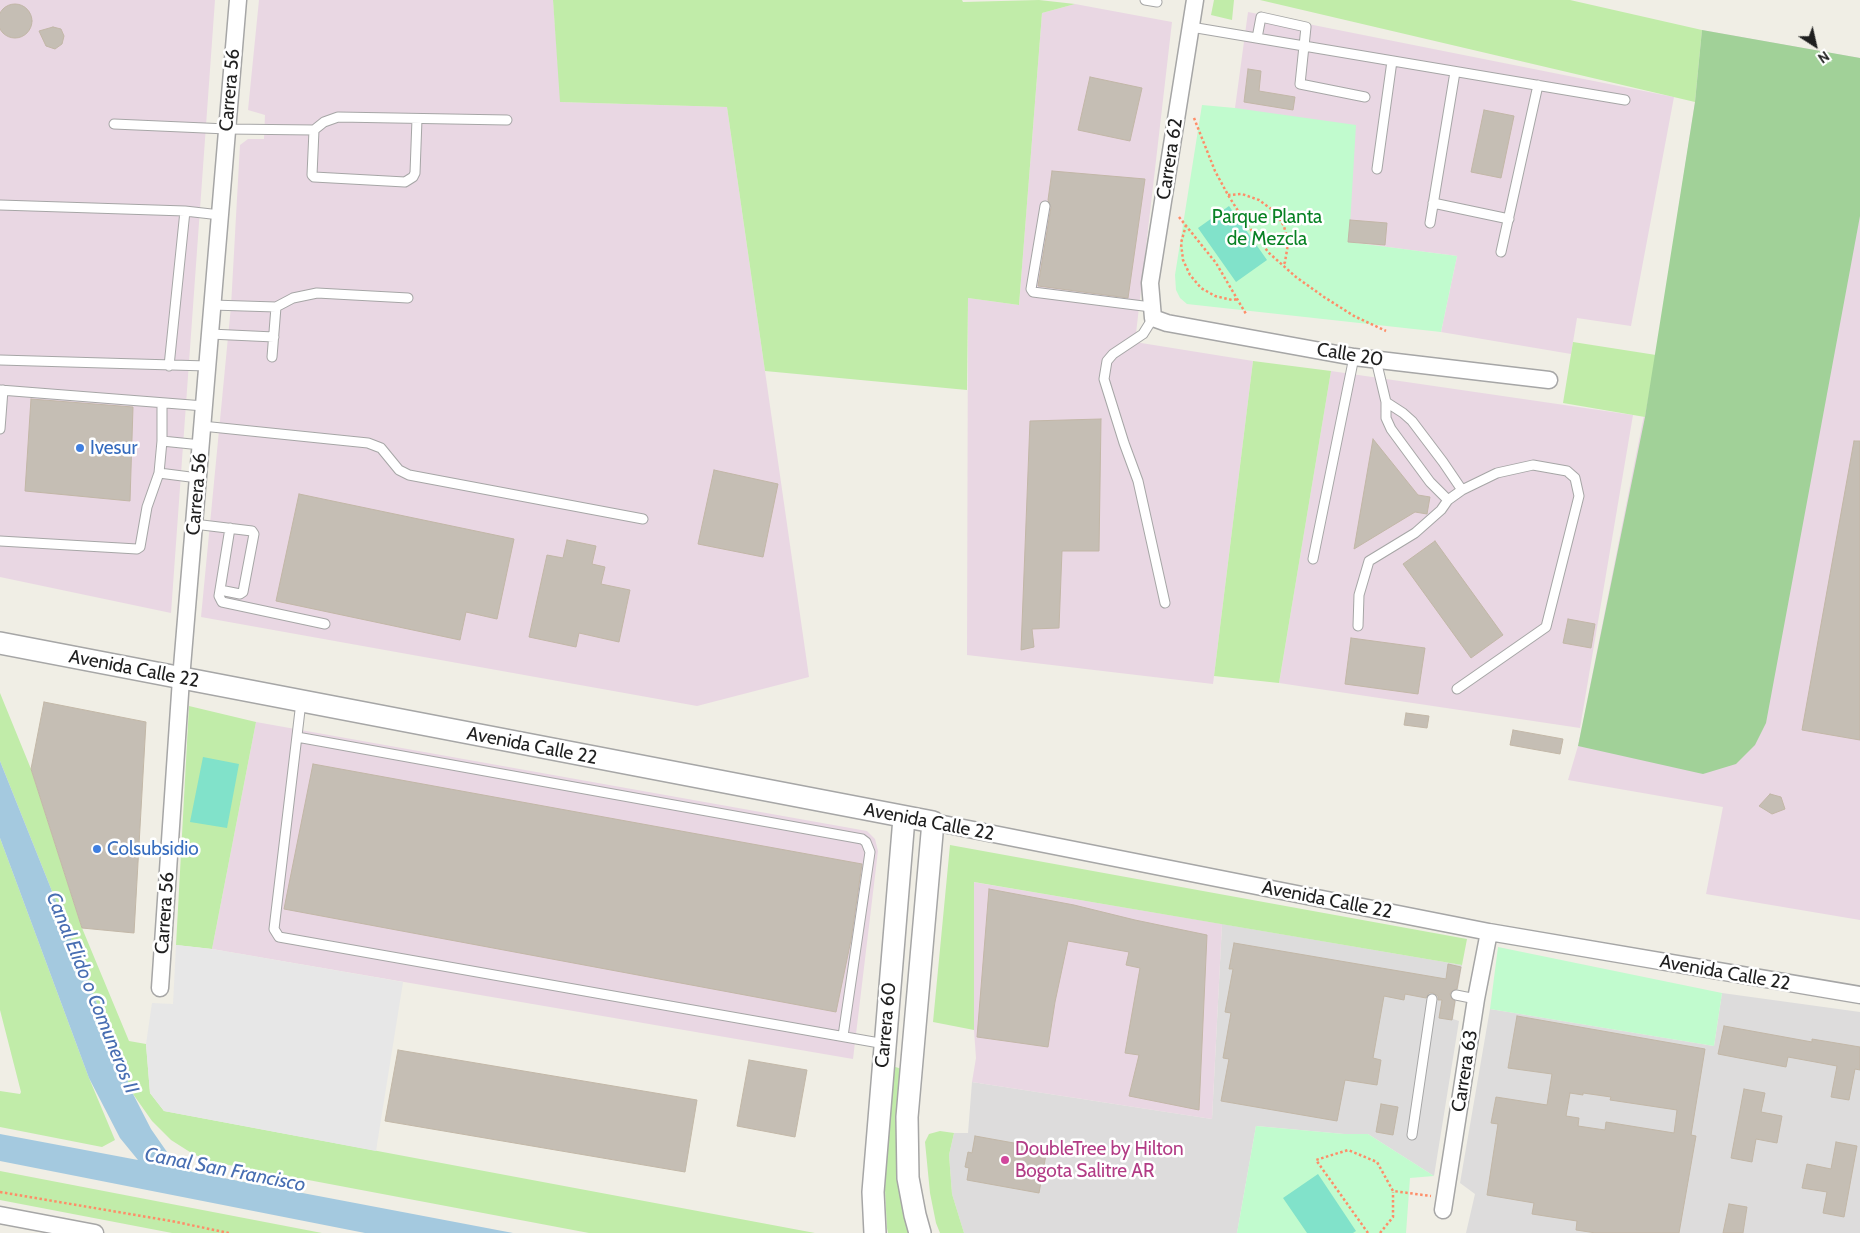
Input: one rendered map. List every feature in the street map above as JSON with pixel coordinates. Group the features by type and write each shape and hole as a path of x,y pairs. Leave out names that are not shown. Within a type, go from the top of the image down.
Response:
{"street":[{"name":"Carrera 56","path":"160,988 181,678 238,0"},
{"name":"Carrera 62","path":"1152,312 1150,283 1195,0"},
{"name":"Calle 20","path":"1152,312 1167,323 1354,357 1549,380"},
{"name":"Avenida Calle 22","path":"0,643 904,818 933,822 1489,932 1860,996"},
{"name":"Carrera 60","path":"875,1233 873,1192 904,818"},
{"name":"Carrera 60","path":"920,1233 908,1178 907,1117 933,822"},
{"name":"Carrera 63","path":"1444,1204 1476,999 1489,932"},
{"path":"885,1044 912,1049"},
{"path":"0,1216 95,1233"}],"lane":[{"path":"1145,0 1157,2"},
{"path":"1257,38 1261,18 1306,27 1300,84 1365,97"},
{"path":"1191,27 1625,100"},
{"path":"1377,169 1392,61"},
{"path":"1430,223 1455,72"},
{"path":"1501,252 1538,85"},
{"path":"114,124 227,129 314,130 324,122 338,117 507,120"},
{"path":"314,130 312,175 314,177 405,182 413,177 415,173 417,119"},
{"path":"1433,202 1509,219"},
{"path":"0,205 185,211 220,215"},
{"path":"1045,206 1033,292 1152,312 1143,334 1113,354 1107,361 1104,379 1138,481 1165,603"},
{"path":"169,366 185,211"},
{"path":"212,305 276,307 292,298 317,294 408,298"},
{"path":"272,357 276,307"},
{"path":"210,334 274,337"},
{"path":"1313,558 1354,357"},
{"path":"0,360 207,366"},
{"path":"1376,360 1386,402 1386,418 1391,429 1430,482 1448,500"},
{"path":"0,429 2,390 204,406"},
{"path":"1386,402 1412,421 1462,490"},
{"path":"0,541 137,549 140,546 146,507 159,473 162,441 162,403"},
{"path":"202,426 368,443 380,448 399,470 409,475 643,520"},
{"path":"162,441 201,445"},
{"path":"1358,626 1359,595 1369,562 1415,533 1441,510 1448,500 1462,490 1497,473 1533,465 1567,471 1575,478 1580,496 1546,627 1457,689"},
{"path":"159,473 198,478"},
{"path":"194,524 252,531 254,534 243,592 240,594 220,590"},
{"path":"230,528 220,599 225,603 325,624"},
{"path":"301,702 274,929 279,937 885,1044"},
{"path":"297,737 862,839 866,842 870,852 843,1036"},
{"path":"1456,995 1476,999"},
{"path":"1412,1134 1432,998"}],"path":[{"path":"1194,118 1215,171 1228,195 1257,238 1283,266 1310,287 1339,307 1386,331"},
{"path":"1228,195 1242,194 1260,200 1274,211 1284,226 1288,244 1283,266"},
{"path":"1179,217 1216,263 1246,314"},
{"path":"1186,225 1181,243 1183,260 1190,276 1201,288 1215,296 1232,300 1238,299"},
{"path":"1368,1233 1316,1160 1348,1150 1377,1162 1393,1191 1393,1217 1380,1233"},
{"path":"1393,1191 1444,1204"},
{"path":"0,1192 171,1221 229,1233"}],"shaded area":[{"path":"0,0 215,0 171,613 0,577"},
{"path":"259,0 553,0 561,102 727,107 809,677 697,706 201,617 231,306 240,145 248,139 264,139 265,115 248,110"},
{"path":"1075,4 1172,22 1135,342 1253,361 1213,684 967,655 968,298 1019,305 1042,13"},
{"path":"1248,12 1674,97 1631,326 1577,318 1571,354 1441,332 1457,256 1349,242 1235,108"},
{"path":"1702,30 1860,58 1860,920 1706,894 1723,807 1568,780 1578,746 1656,355 1695,102"},
{"path":"1331,371 1633,415 1580,728 1279,683"},
{"path":"256,722 867,831 875,839 878,851 853,1059 212,949"},
{"path":"973,882 1222,924 1212,1119 972,1082 976,1058 974,1030"},
{"path":"1222,924 1462,965 1453,1019 1459,1021 1434,1176 1368,1134 1344,1134 1256,1126 1237,1233 964,1233 952,1194 949,1155 954,1133 968,1133 972,1082 1212,1119"},
{"path":"176,945 212,949 403,982 376,1151 164,1111 150,1093 146,1044 152,1003 173,1004"},
{"path":"1722,993 1860,1012 1860,1233 1466,1233 1475,1194 1460,1183 1490,1009 1714,1046"}],"green space":[{"path":"553,0 962,0 963,2 1039,0 1075,4 1042,13 1019,305 968,298 967,390 765,371 727,107 560,102"},
{"path":"1214,0 1234,0 1232,20 1211,15"},
{"path":"1260,0 1570,0 1702,30 1695,102"},
{"path":"1702,30 1860,58 1860,216 1766,723 1755,745 1736,764 1703,774 1578,746 1645,417 1695,102"},
{"name":"Parque Planta de Mezcla","path":"1202,105 1356,125 1349,242 1457,256 1441,332 1187,304 1180,298 1176,290 1175,275"},
{"path":"1229,206 1267,260 1236,282 1198,228"},
{"path":"1573,342 1656,355 1645,417 1563,403"},
{"path":"1253,361 1331,371 1279,683 1214,676"},
{"path":"0,693 31,769 82,928 129,1041 146,1044 150,1093 164,1111 815,1233 589,1233 213,1162 193,1154 171,1140 152,1121 133,1094 0,761"},
{"path":"189,706 256,722 212,949 176,945"},
{"path":"203,757 239,764 227,828 190,822"},
{"path":"0,838 89,1078 115,1140 102,1147 0,1127 0,1091 20,1094 21,1092 0,1010"},
{"path":"950,845 1467,939 1462,965 974,882 974,1030 933,1022"},
{"path":"1498,947 1722,993 1714,1046 1490,1009"},
{"path":"892,1066 902,1069 897,1172 904,1216 909,1233 888,1233 887,1228 885,1190 888,1104"},
{"path":"1256,1126 1344,1134 1368,1134 1434,1176 1410,1178 1406,1233 1237,1233"},
{"path":"940,1131 954,1133 949,1155 952,1194 964,1233 940,1233 936,1223 930,1193 925,1142 929,1134"},
{"path":"0,1171 322,1233 172,1233 0,1200"},
{"path":"1318,1174 1356,1231 1353,1233 1307,1233 1283,1198"}],"water":[{"name":"Canal Elido o Comuneros II","path":"0,761 133,1094 151,1129 167,1152 192,1172 513,1233 365,1233 0,1161 0,1134 138,1160 120,1138 89,1078 0,838"}],"building":[{"path":"15,4 27,9 32,21 27,33 15,38 3,33 -2,21 3,9"},
{"path":"53,27 61,29 64,36 62,44 55,49 46,46 39,31"},
{"path":"1248,69 1261,71 1259,91 1295,97 1293,110 1244,102"},
{"path":"1090,77 1142,88 1130,141 1078,130"},
{"path":"1484,110 1514,116 1501,178 1471,172"},
{"path":"1052,171 1145,179 1128,298 1038,286 1051,207 1048,200"},
{"path":"1350,220 1387,223 1385,245 1348,242"},
{"name":"Ivesur","path":"31,399 133,407 130,501 25,491"},
{"path":"1101,419 1099,551 1062,551 1059,628 1032,629 1034,647 1021,650 1030,421"},
{"path":"1373,439 1418,495 1430,497 1427,514 1415,512 1354,549"},
{"path":"1854,441 1860,441 1860,740 1802,730"},
{"path":"714,470 778,484 763,557 698,544"},
{"path":"299,494 514,539 497,619 466,612 460,640 276,601"},
{"path":"567,540 596,546 592,564 605,567 601,584 630,590 619,642 579,633 576,647 529,637 547,555 563,558"},
{"path":"1435,541 1503,635 1471,658 1403,564"},
{"path":"1568,619 1595,624 1591,648 1563,643"},
{"path":"1351,638 1425,648 1418,694 1345,684"},
{"name":"Colsubsidio","path":"44,702 146,722 134,933 82,928 31,769"},
{"path":"1406,713 1429,716 1427,728 1404,725"},
{"path":"1513,730 1563,739 1560,754 1510,745"},
{"path":"313,764 862,864 851,940 836,1012 284,909"},
{"path":"1770,794 1781,797 1785,809 1772,814 1759,806"},
{"path":"989,889 1074,905 1207,935 1199,1110 1129,1096 1139,1055 1125,1053 1140,968 1126,965 1129,952 1068,941 1048,1047 977,1037"},
{"path":"1234,943 1446,979 1448,964 1461,967 1457,989 1450,994 1455,1001 1452,1020 1439,1018 1442,1000 1438,1000 1438,996 1433,993 1429,993 1426,998 1405,994 1404,1000 1384,996 1373,1058 1381,1060 1377,1085 1345,1080 1337,1121 1221,1101 1229,1059 1223,1058 1231,1013 1225,1012 1233,969 1229,969"},
{"path":"1517,1016 1705,1049 1691,1135 1696,1136 1679,1233 1596,1233 1576,1230 1577,1221 1532,1214 1534,1203 1487,1195 1498,1124 1491,1123 1496,1097 1547,1105 1552,1074 1508,1068","holes":["1570,1093 1583,1095 1583,1093 1611,1097 1610,1100 1677,1110 1674,1133 1606,1122 1605,1130 1578,1126 1579,1118 1566,1116"]},
{"path":"1724,1026 1812,1042 1812,1039 1860,1047 1860,1070 1855,1069 1849,1100 1831,1097 1837,1066 1788,1057 1786,1067 1718,1054"},
{"path":"398,1050 697,1100 685,1172 385,1121"},
{"path":"749,1060 807,1070 795,1137 737,1126"},
{"path":"1744,1089 1765,1093 1761,1112 1782,1116 1777,1143 1756,1139 1752,1162 1731,1158"},
{"path":"1381,1104 1398,1107 1393,1135 1376,1132"},
{"name":"DoubleTree by Hilton Bogota Salitre AR","path":"975,1136 1047,1149 1039,1193 967,1180 969,1168 965,1167 968,1152 972,1153"},
{"path":"1836,1142 1857,1146 1844,1217 1823,1213 1827,1192 1802,1188 1807,1164 1831,1169"},
{"path":"1729,1204 1747,1207 1743,1233 1723,1233"}],"place":[{"name":"Ivesur","path":"80,448"},
{"name":"Colsubsidio","path":"97,849"},
{"name":"DoubleTree by Hilton Bogota Salitre AR","path":"1005,1160"}],"water label":[{"name":"Canal San Francisco","path":"225,1170"}]}
